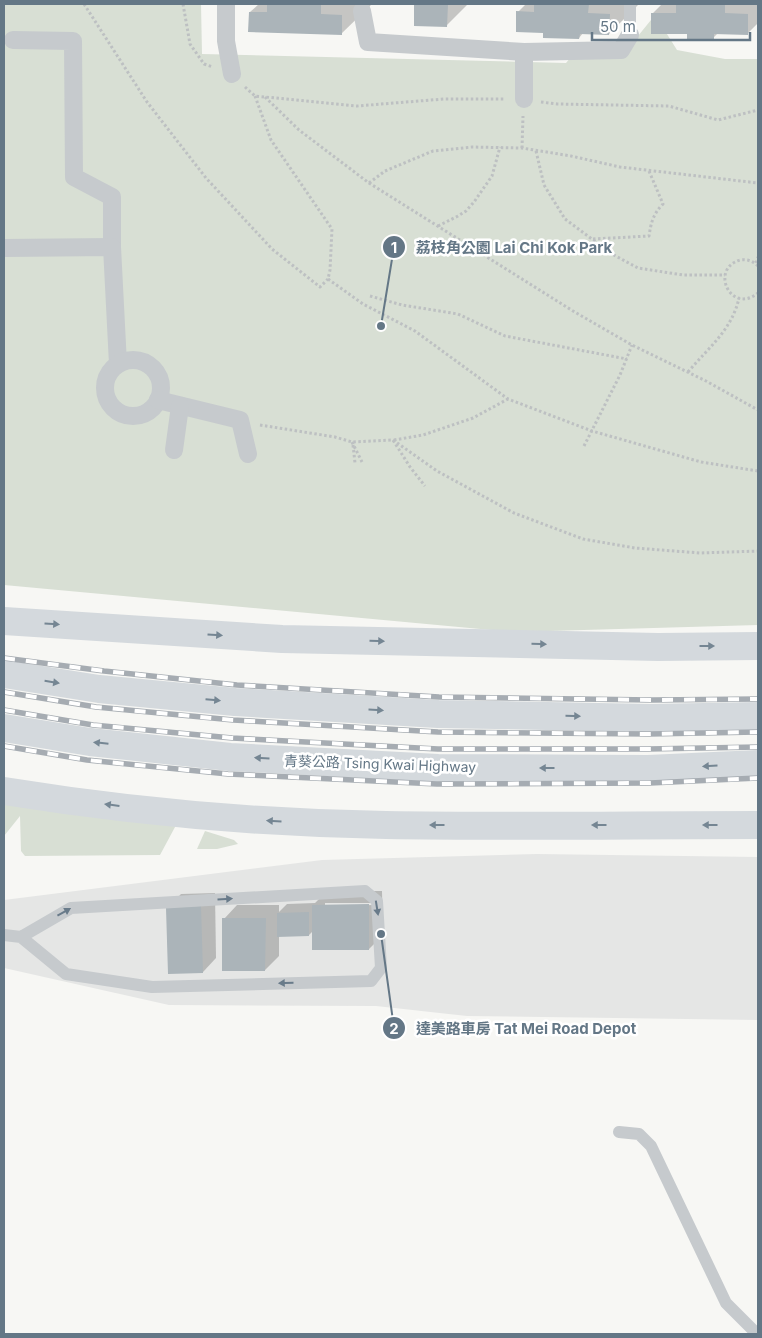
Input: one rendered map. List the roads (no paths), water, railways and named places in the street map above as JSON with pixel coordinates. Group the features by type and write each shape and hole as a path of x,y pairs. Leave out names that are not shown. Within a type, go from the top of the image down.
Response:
{"highway":[{"path":"4,620 282,640 648,647 758,646"},
{"path":"4,674 99,689 235,702 438,714 650,718 758,716"},
{"name":"青葵公路 Tsing Kwai Highway","path":"4,728 90,742 230,757 438,768 648,769 758,764"},
{"path":"4,790 160,811 272,821 385,825 758,825"}],"street":[{"path":"226,4 226,41 232,74"},
{"path":"363,7 368,42 524,52 621,50 630,36"},
{"path":"13,40 73,41 74,177 112,197 112,247 118,364"},
{"path":"524,52 524,99"},
{"path":"4,248 112,247"},
{"path":"134,360 141,362 153,369 158,377 160,382 158,400 150,411 137,416 123,415 112,408 107,400 104,385 106,378 118,364 134,360"},
{"path":"158,400 240,420 248,454"},
{"path":"174,450 180,406"}],"lane":[{"path":"630,4 630,36"},
{"path":"4,935 22,937 66,974 152,987 371,981 381,968 377,901 365,891 71,908 22,937"},
{"path":"619,1132 639,1134 651,1146 726,1303 757,1334"}],"railway":[{"path":"4,658 237,685 439,697 652,700 758,699"},
{"path":"4,692 96,707 233,720 438,732 649,734 758,732"},
{"path":"4,710 93,725 232,738 438,749 758,747"},
{"path":"4,746 87,760 228,774 437,784 650,783 758,778"}],"place":[{"name":"荔枝角公園 Lai Chi Kok Park","path":"381,326"},
{"name":"達美路車房 Tat Mei Road Depot","path":"381,934"}]}
